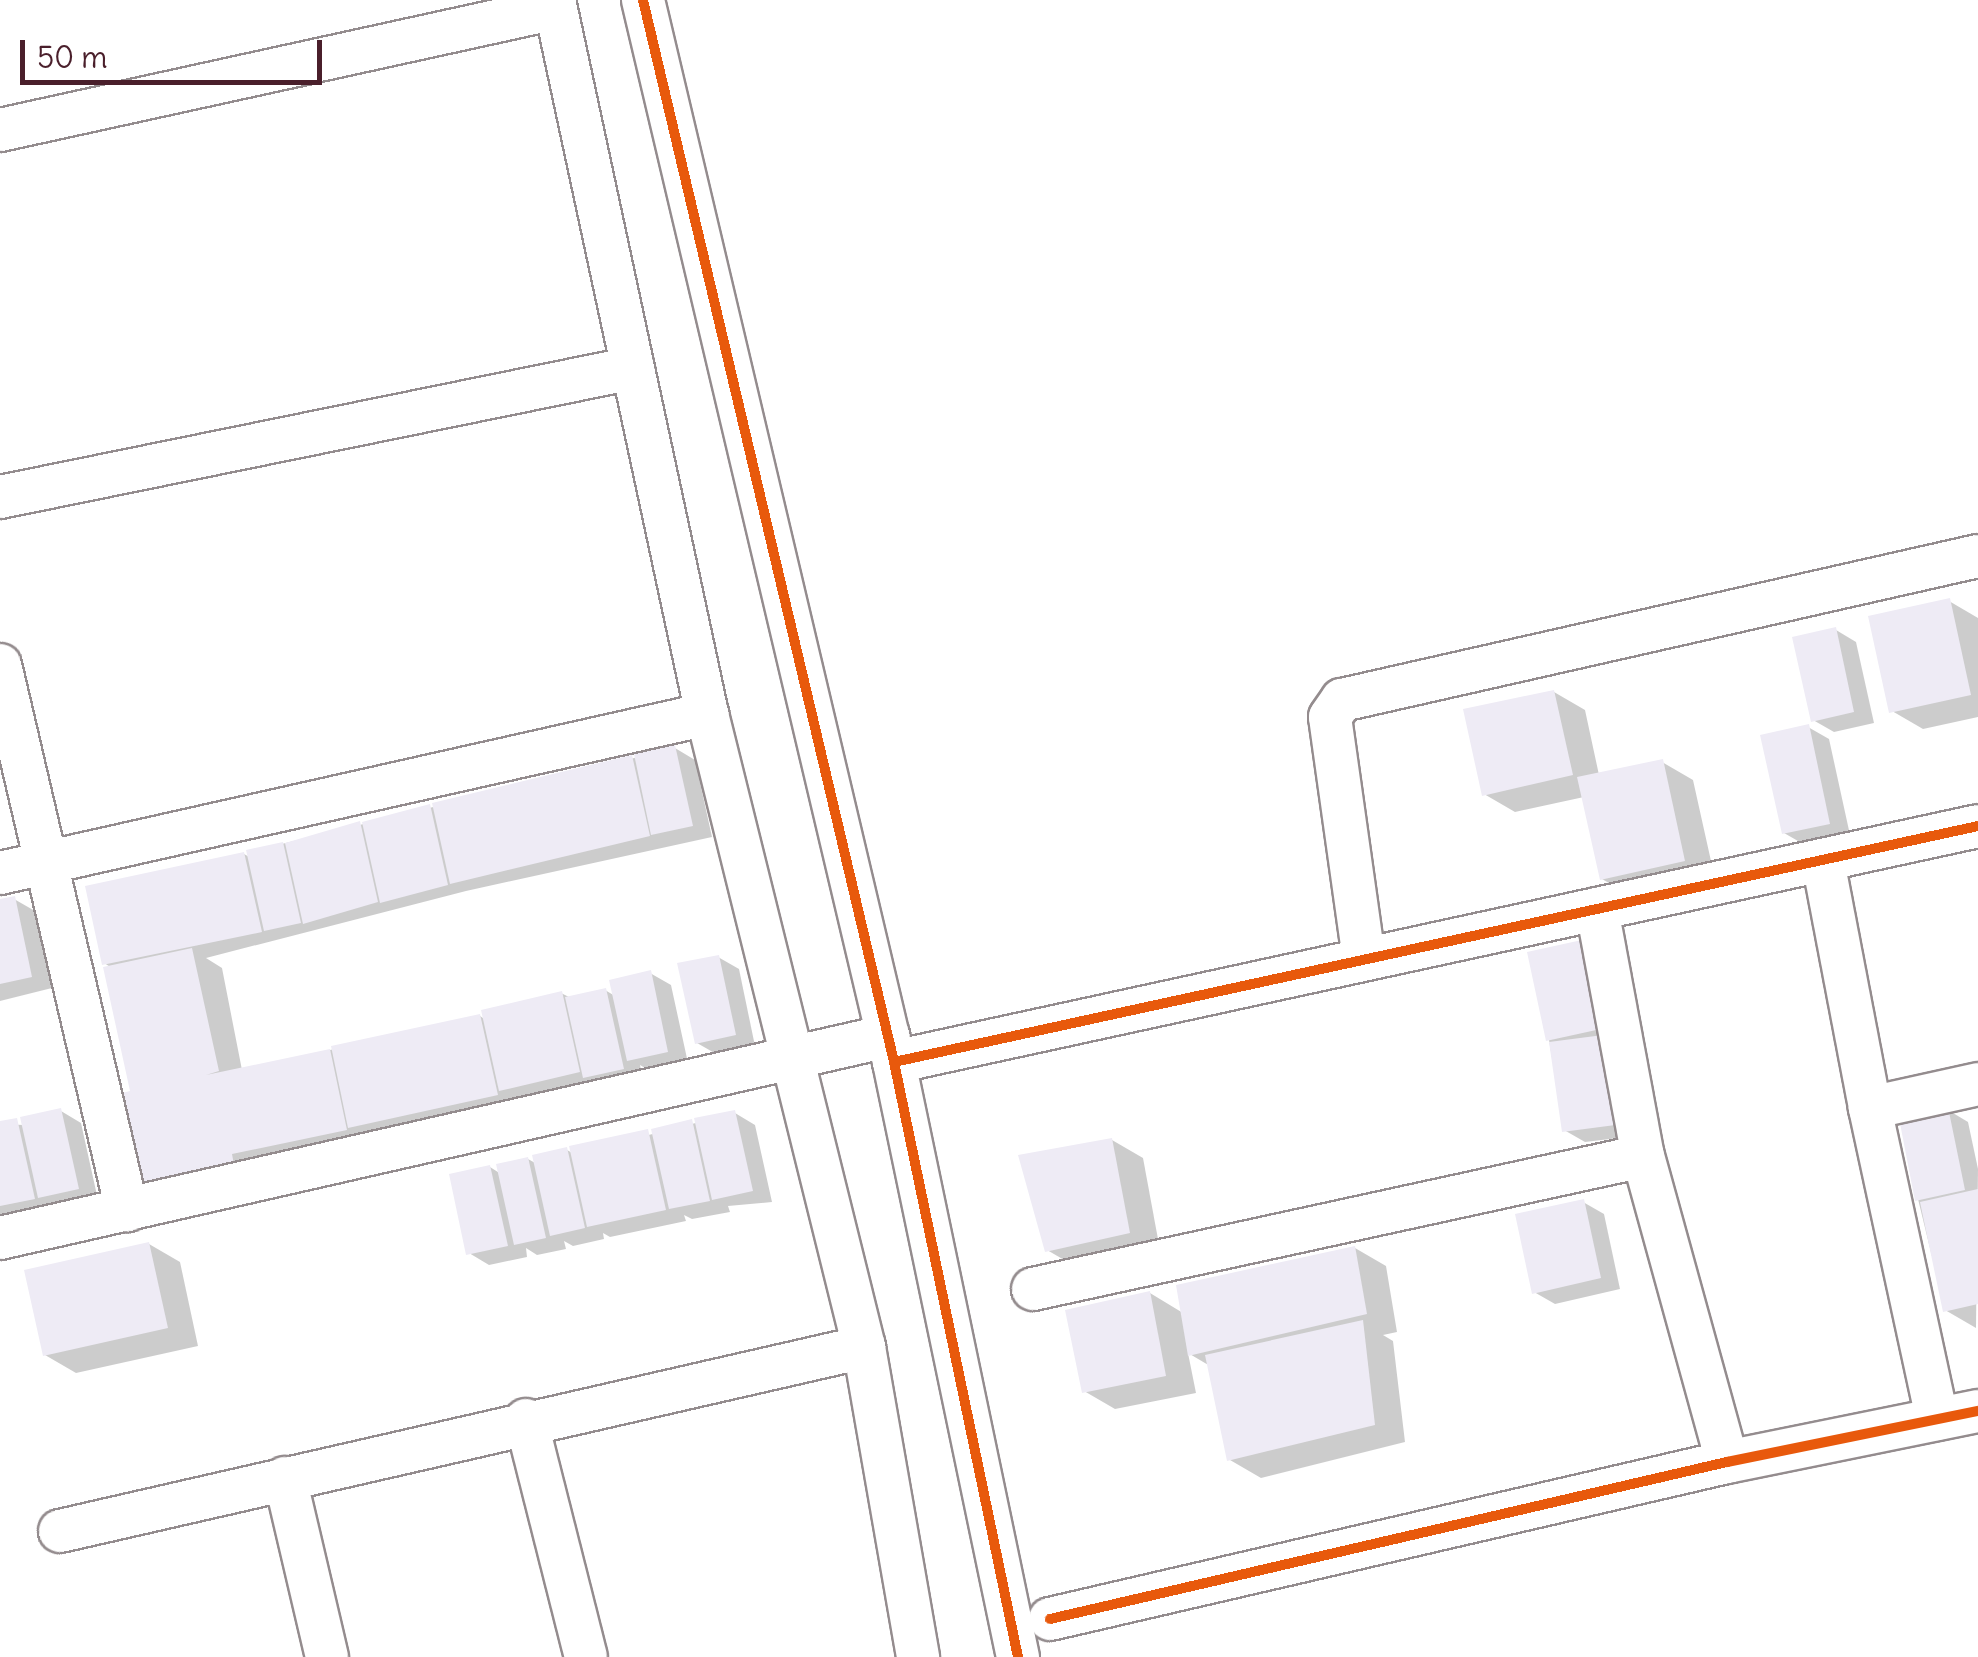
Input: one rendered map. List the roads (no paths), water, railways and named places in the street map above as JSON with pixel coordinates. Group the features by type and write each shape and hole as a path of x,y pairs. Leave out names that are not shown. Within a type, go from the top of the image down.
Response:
{"street":[{"path":"643,0 891,1049 1018,1657"},
{"path":"0,130 555,4 707,714 864,1347 918,1657"},
{"path":"0,497 633,368"},
{"path":"1364,959 1330,717 1342,700 1978,556"},
{"path":"0,664 127,1210"},
{"path":"0,873 707,714"},
{"path":"0,1238 792,1057 891,1049 1364,959 1978,826"},
{"path":"1050,1619 1726,1462 1958,1415 1870,1108 1823,860"},
{"path":"1597,909 1643,1156 1726,1462"},
{"path":"1870,1108 1978,1084"},
{"path":"1033,1288 1643,1156"},
{"path":"60,1530 526,1420 864,1347"},
{"path":"526,1420 586,1657"},
{"path":"284,1478 327,1657"}]}
